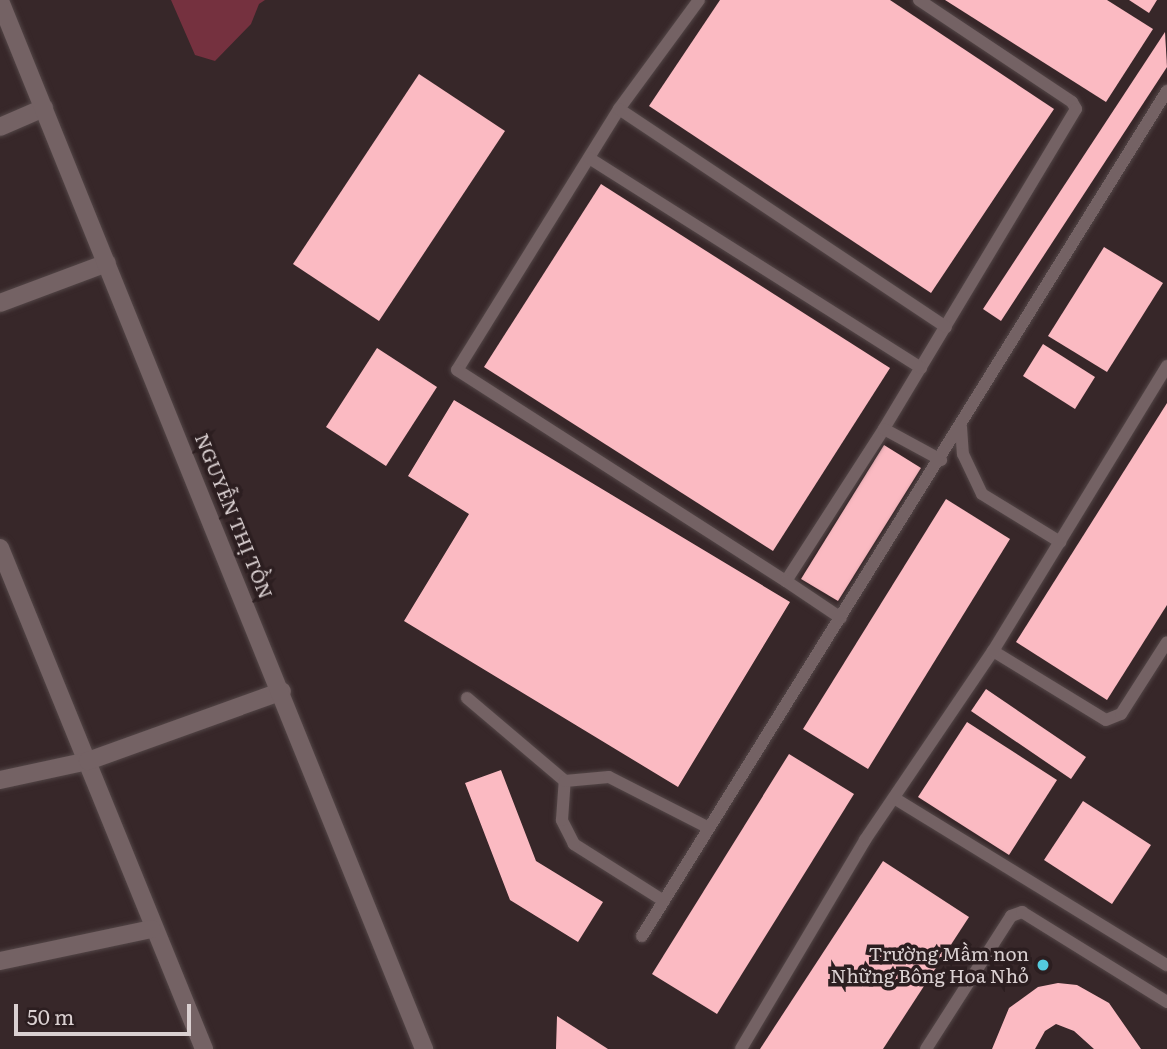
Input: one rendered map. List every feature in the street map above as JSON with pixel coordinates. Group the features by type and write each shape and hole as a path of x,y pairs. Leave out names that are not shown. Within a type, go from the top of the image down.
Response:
{"street":[{"name":"NGUYỄN THỊ TỒN","path":"0,1 282,691 422,1049"},
{"path":"0,127 44,108"},
{"path":"0,303 107,263"},
{"path":"0,548 4,571 88,761 152,929 204,1049"},
{"path":"0,780 88,761 282,691"},
{"path":"0,961 152,929"}],"lane":[{"path":"699,0 619,109 457,370 841,618"},
{"path":"786,581 884,429 1076,110 1072,102 919,0"},
{"path":"642,936 941,460 1167,91"},
{"path":"619,109 946,327"},
{"path":"589,158 921,368"},
{"path":"741,1049 894,799 993,651 1167,366"},
{"path":"961,427 963,453 982,494 1060,542"},
{"path":"884,429 941,460"},
{"path":"993,651 1106,720 1121,714 1167,642"},
{"path":"467,698 565,781 609,777 709,828"},
{"path":"565,781 562,820 574,844 664,901"},
{"path":"894,799 1167,965"},
{"path":"926,1049 1011,916 1023,912 1167,1002"}],"shaded area":[{"path":"171,0 265,0 259,4 251,24 215,61 195,55"}],"building":[{"path":"720,0 890,0 1054,109 931,293 649,106"},
{"path":"945,0 1107,0 1153,29 1106,102"},
{"path":"1129,0 1157,0 1149,13"},
{"path":"1165,32 1167,67 1001,321 983,309"},
{"path":"419,74 505,131 379,321 293,264"},
{"path":"601,184 890,368 773,551 484,367"},
{"path":"1104,247 1163,283 1107,372 1048,336"},
{"path":"1043,344 1095,377 1075,409 1023,376"},
{"path":"377,348 437,387 386,466 326,427"},
{"path":"454,400 790,602 678,787 404,621 469,514 408,476"},
{"path":"1167,403 1167,605 1107,700 1016,642"},
{"path":"884,445 921,468 838,601 801,579"},
{"path":"946,499 1010,539 868,769 803,729"},
{"path":"986,689 1086,757 1071,779 971,711"},
{"path":"967,722 1057,780 1009,855 918,797"},
{"path":"789,754 854,794 717,1014 652,974"},
{"path":"501,770 536,861 603,902 578,942 510,900 465,783"},
{"path":"1083,801 1151,845 1112,904 1044,860"},
{"path":"883,861 969,917 883,1049 760,1049"},
{"path":"1058,983 1077,985 1109,1003 1141,1049 1094,1049 1074,1031 1056,1024 1045,1031 1035,1049 992,1049 1009,1008 1038,987"},
{"path":"557,1016 608,1049 556,1049"}],"place":[{"name":"Trường Mầm non Những Bông Hoa Nhỏ","path":"1043,965"}]}
